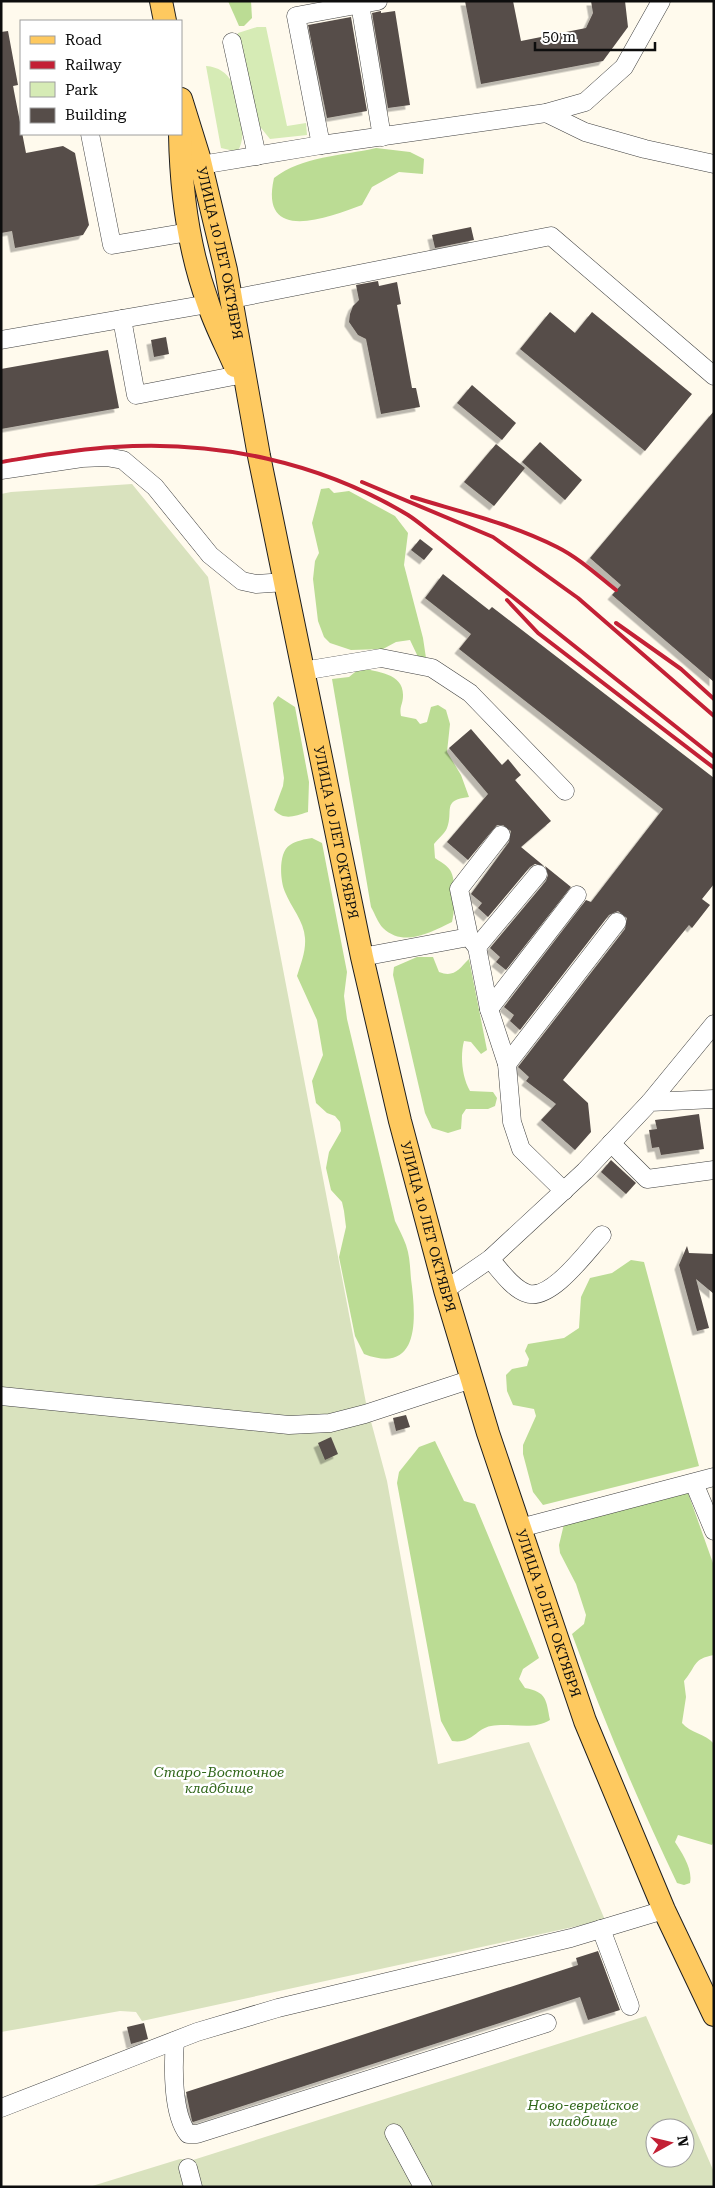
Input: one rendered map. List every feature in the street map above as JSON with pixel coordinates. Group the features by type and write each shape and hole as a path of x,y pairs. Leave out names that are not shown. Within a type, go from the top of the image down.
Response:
{"main road":[{"name":"УЛИЦА 10 ЛЕТ ОКТЯБРЯ","path":"182,106 191,167 188,232 208,304 251,407"},
{"name":"УЛИЦА 10 ЛЕТ ОКТЯБРЯ","path":"180,135 232,299 259,456 362,957 400,1122 445,1290 520,1528 585,1721 664,1910 714,2015"}],"street":[{"path":"321,145 296,16 378,1"},
{"path":"191,167 321,145 546,113 585,102 624,67 661,1"},
{"path":"360,4 382,137"},
{"path":"232,42 257,156"},
{"path":"546,113 585,132 645,149 714,164"},
{"path":"90,135 112,245 188,232"},
{"path":"232,299 551,236 714,376"},
{"path":"1,340 208,304"},
{"path":"122,319 136,394 239,375"},
{"path":"1,470 82,458 106,457 123,460 154,487 210,555 242,581 256,584 286,582"},
{"path":"303,671 381,658 432,668 470,693 565,791"},
{"path":"501,835 459,889 489,1009 507,1064 512,1122 521,1149 564,1191"},
{"path":"362,957 473,942 538,874"},
{"path":"489,1009 578,895"},
{"path":"507,1064 617,922"},
{"path":"445,1290 490,1259 564,1191 650,1102 714,1024"},
{"path":"650,1102 714,1099"},
{"path":"611,1143 647,1179 714,1170"},
{"path":"490,1259 513,1284 527,1294 541,1294 554,1287 602,1235"},
{"path":"1,1396 288,1425 330,1423 365,1414 472,1379"},
{"path":"520,1528 714,1477"},
{"path":"694,1482 714,1531"},
{"path":"1,2108 197,2032 278,2008 571,1938 664,1910"},
{"path":"601,1929 630,2006"},
{"path":"175,2041 173,2076 182,2126 188,2134 197,2134 547,2022"},
{"path":"394,2133 423,2187"},
{"path":"188,2168 193,2187"}],"green space":[{"path":"228,1 251,1 252,18 244,26 239,26"},
{"path":"257,27 266,27 287,126 306,123 307,135 270,139 257,123 236,40 238,33"},
{"path":"206,66 222,71 231,81 237,95 242,135 239,149 234,151 221,148"},
{"path":"376,148 410,152 424,159 423,174 399,172 372,187 362,205 331,216 299,221 286,219 276,212 272,199 274,178 297,165 310,161"},
{"name":"Старо-Восточное кладбище","path":"132,484 208,577 366,1403 387,1481 438,1764 529,1742 605,1920 142,2021 136,2012 120,2011 1,2032 1,494"},
{"path":"329,488 334,493 349,491 395,516 408,533 404,565 423,638 426,658 419,659 410,640 396,642 383,649 351,650 330,643 324,637 318,621 313,579 315,561 319,553 312,523 321,489"},
{"path":"360,668 388,675 399,682 403,696 400,710 401,716 416,719 420,724 427,722 431,707 438,705 446,710 450,724 447,752 461,775 469,797 460,798 452,804 447,828 434,844 435,858 449,868 454,881 455,903 452,922 426,934 409,938 391,934 383,928 371,907 332,679 349,677"},
{"path":"278,696 295,707 309,782 308,812 290,817 282,816 274,810 284,778 273,703"},
{"path":"312,838 322,843 347,972 344,996 347,1019 395,1221 406,1245 409,1258 414,1310 411,1339 405,1350 396,1357 383,1359 364,1354 355,1336 339,1257 346,1227 344,1211 342,1202 331,1190 326,1168 329,1152 341,1131 340,1122 335,1116 327,1113 316,1103 312,1081 323,1055 317,1020 297,976 305,948 304,932 300,920 285,892 281,874 283,854 286,849 295,842"},
{"path":"417,957 433,957 439,972 444,974 456,971 469,959 487,1050 481,1054 471,1042 464,1041 462,1066 470,1091 493,1092 497,1098 495,1106 488,1109 466,1109 462,1115 461,1129 448,1133 432,1128 425,1113 393,975 394,967"},
{"path":"631,1260 644,1262 699,1466 543,1505 533,1492 523,1454 523,1445 536,1416 534,1409 513,1405 507,1391 506,1375 512,1369 527,1366 529,1359 525,1351 528,1344 564,1338 579,1328 581,1297 590,1278 612,1273"},
{"path":"435,1441 464,1501 475,1504 539,1658 523,1669 519,1679 525,1688 538,1692 544,1698 550,1720 543,1723 529,1726 491,1726 465,1740 452,1741 441,1721 397,1483 399,1472 419,1447"},
{"path":"687,1490 714,1566 714,1655 698,1661 684,1681 686,1697 682,1723 714,1744 714,1841 712,1845 678,1835 675,1842 686,1861 691,1878 690,1883 684,1885 677,1883 648,1821 621,1760 572,1634 584,1624 586,1615 576,1584 560,1553 559,1545 564,1524"},
{"name":"Ново-еврейское кладбище","path":"646,2016 690,2118 645,2118 645,2168 695,2168 695,2128 714,2172 714,2187 89,2187 180,2159 193,2160"}],"building":[{"path":"465,1 513,1 521,41 586,28 593,13 591,1 625,1 628,27 603,61 481,84"},
{"path":"381,11 381,13 395,11 410,105 388,108 372,13"},
{"path":"351,17 367,111 327,118 308,25"},
{"path":"8,31 18,85 13,86 20,122 20,135 23,135 26,153 63,146 75,153 89,225 83,235 15,248 12,231 1,233 1,32"},
{"path":"471,227 474,240 435,248 432,235"},
{"path":"378,281 379,286 397,282 401,304 397,305 412,388 416,388 420,407 381,414 366,339 358,335 349,322 353,306 359,300 356,285"},
{"path":"550,312 575,333 592,312 692,394 645,451 520,349"},
{"path":"166,337 169,354 154,357 151,340"},
{"path":"108,350 119,408 1,429 1,369"},
{"path":"472,385 516,423 502,440 457,403"},
{"path":"714,411 714,682 612,595 621,585 590,558"},
{"path":"540,442 582,480 565,500 522,462"},
{"path":"496,444 525,468 494,506 464,482"},
{"path":"420,539 433,549 424,560 411,550"},
{"path":"443,574 489,610 492,607 714,778 714,884 702,899 710,905 692,928 689,925 563,1080 588,1103 591,1132 575,1150 541,1120 556,1104 526,1081 529,1077 518,1067 625,929 627,918 618,911 609,915 520,1030 510,1021 514,1015 504,1007 586,900 591,902 663,809 459,649 471,634 425,598"},
{"path":"471,729 502,765 508,759 521,775 515,780 551,821 521,847 544,866 535,864 530,867 488,917 478,908 482,903 471,894 509,842 511,831 503,825 497,825 468,860 447,842 488,794 449,748"},
{"path":"545,866 571,887 506,970 496,962 500,957 490,948 546,881 548,875"},
{"path":"699,1114 704,1149 661,1155 659,1147 652,1148 649,1130 657,1129 655,1120"},
{"path":"611,1160 636,1183 626,1194 601,1172"},
{"path":"687,1246 689,1253 714,1254 714,1294 696,1279 709,1328 697,1331 679,1265"},
{"path":"406,1415 410,1427 396,1431 393,1418"},
{"path":"331,1437 338,1454 325,1460 318,1443"},
{"path":"598,1951 620,2010 588,2020 580,1997 192,2121 186,2092 578,1965 576,1958"},
{"path":"144,2023 148,2039 131,2044 127,2027"}],"railway":[{"path":"1,462 100,448 191,447 229,451 266,458 303,468 339,481 408,515 714,757"},
{"path":"362,482 493,537 578,598 714,716"},
{"path":"412,497 486,519 540,539 573,556 616,590"},
{"path":"507,600 538,633 714,768"},
{"path":"616,623 681,669 714,699"}]}
